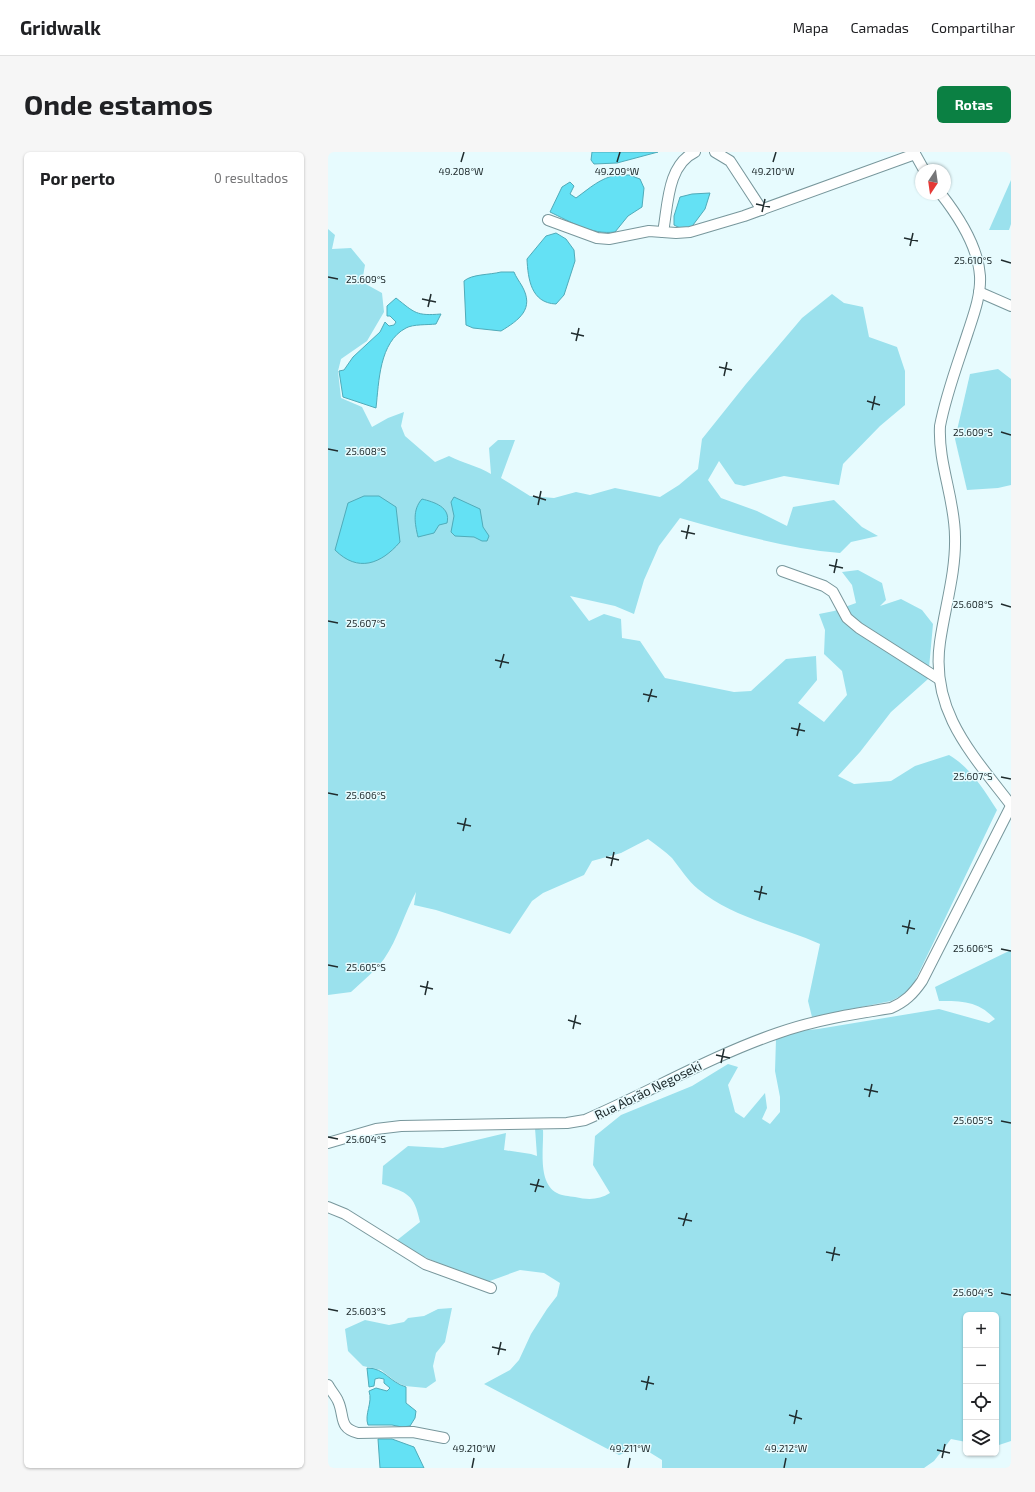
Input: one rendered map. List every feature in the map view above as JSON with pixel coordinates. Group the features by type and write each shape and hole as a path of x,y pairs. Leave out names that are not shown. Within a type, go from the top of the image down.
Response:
{"street":[{"path":"663,232 672,185 677,168 685,157 695,152"},
{"path":"715,152 730,161 762,210"},
{"path":"548,220 597,238 609,239 631,233 649,231 690,232 762,210 914,153 920,164"},
{"path":"945,200 958,219 977,258 980,276 979,292 940,426 940,447 955,536 953,570 940,643 940,679 945,706 952,722 1011,806"},
{"path":"979,292 1011,306"},
{"path":"782,571 824,586 833,592 847,618 855,625 917,666 940,679"},
{"name":"Rua Abrão Negoseki","path":"328,1143 376,1129 401,1126 567,1123 585,1120 694,1068 778,1033 807,1024 891,1008 903,1003 914,993 922,981 1011,806"},
{"path":"328,1208 345,1214 425,1264 492,1288"},
{"path":"328,1385 338,1402 344,1425 351,1431 358,1433 413,1432 444,1438"}],"shaded area":[{"path":"592,152 658,152 617,163 594,164 591,160"},
{"path":"617,175 629,175 640,179 644,188 642,207 628,216 615,232 598,232 589,230 573,224 550,212 562,187 570,182 574,186 570,194 576,198 605,178"},
{"path":"1011,180 1011,224 1009,230 989,230"},
{"path":"710,193 705,209 690,229 682,229 674,225 674,216 680,197 692,194"},
{"path":"328,229 335,235 332,249 351,248 365,265 362,282 382,293 384,312 367,341 341,359 338,371 341,398 362,407 372,427 388,418 404,412 401,426 405,436 435,462 449,456 491,474 489,448 498,440 515,440 501,478 530,496 554,498 576,492 590,495 615,488 660,497 679,485 698,469 702,439 746,384 802,318 832,294 844,303 863,307 869,337 897,347 905,371 905,405 880,426 843,464 839,485 784,476 744,486 735,484 719,461 708,480 721,498 757,511 787,526 793,507 834,500 862,527 878,536 851,542 840,553 779,544 680,518 659,546 644,580 634,614 615,606 570,596 589,621 604,614 621,619 622,638 640,641 665,678 734,692 751,691 786,659 816,656 817,680 798,703 824,722 847,695 842,671 824,654 825,630 819,614 834,611 856,603 852,585 842,572 858,570 882,583 886,600 880,606 901,599 922,610 933,624 928,679 891,712 860,752 838,776 854,784 891,781 915,766 949,755 970,772 997,810 914,983 908,992 891,1001 812,1017 808,1001 820,944 757,921 712,899 691,882 669,855 648,839 621,853 592,861 584,875 543,893 532,901 510,934 436,910 414,905 416,892 393,943 384,959 351,992 328,995"},
{"path":"556,233 566,239 574,250 575,261 564,295 556,304 548,303 541,299 532,289 528,274 527,259 546,236"},
{"path":"501,272 514,272 522,286 526,294 527,301 523,313 514,323 501,331 473,328 466,325 464,281 471,277"},
{"path":"396,298 412,310 421,314 441,314 436,324 416,325 406,328 397,334 390,343 382,364 376,408 343,397 339,371 344,370 353,357 380,332 385,322 389,326 394,325 396,322 390,316 387,316 387,306"},
{"path":"998,369 1011,379 1011,485 998,488 967,490 955,439 970,374"},
{"path":"364,496 379,496 396,507 400,542 385,556 369,563 352,562 335,550 348,503"},
{"path":"454,497 480,509 483,527 489,536 487,541 482,541 474,537 455,536 451,532 454,516 451,502"},
{"path":"422,499 440,506 444,509 448,517 447,523 439,525 434,533 418,537 415,517 417,508"},
{"path":"1011,950 1011,1441 999,1445 999,1312 963,1312 963,1441 951,1439 934,1461 924,1468 662,1468 662,1460 641,1447 619,1455 484,1384 510,1370 519,1360 531,1334 557,1296 560,1283 544,1273 520,1270 487,1282 447,1267 409,1250 396,1241 420,1222 418,1213 412,1200 408,1196 398,1190 382,1184 383,1166 408,1146 443,1148 506,1133 504,1150 537,1156 535,1128 543,1130 544,1173 551,1188 557,1193 566,1196 584,1199 602,1197 610,1193 593,1165 595,1136 621,1115 692,1086 728,1064 738,1067 728,1085 735,1112 744,1118 765,1093 767,1108 762,1119 770,1124 780,1112 780,1097 775,1071 776,1039 798,1031 939,1009 989,1023 995,1019 989,1013 970,1003 939,1001 935,987"},
{"path":"452,1308 445,1342 436,1353 433,1366 436,1381 426,1388 405,1386 396,1382 381,1370 363,1366 348,1351 345,1329 365,1320 389,1325 404,1322 408,1318 424,1316 438,1309"},
{"path":"367,1368 378,1370 395,1382 406,1387 406,1403 416,1411 415,1418 410,1426 368,1425 367,1417 370,1400 369,1391 376,1388 387,1391 390,1388 384,1383 384,1379 379,1378 375,1379 374,1386 369,1387"},
{"path":"378,1439 392,1439 414,1447 424,1468 380,1468"}]}
